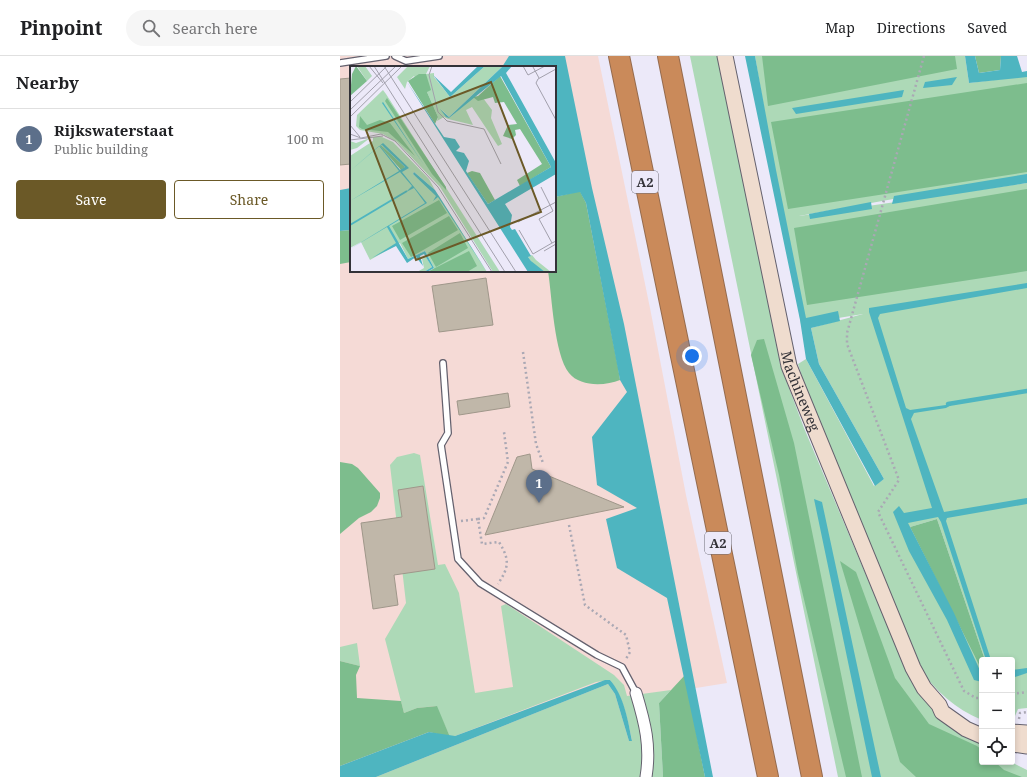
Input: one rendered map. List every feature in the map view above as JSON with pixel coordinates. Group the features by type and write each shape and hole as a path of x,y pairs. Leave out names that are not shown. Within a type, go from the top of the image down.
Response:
{"highway":[{"name":"A2","path":"619,56 768,777"},
{"path":"668,56 812,777"}],"street":[{"name":"Machineweg","path":"725,56 789,366 913,668 924,688 939,705 942,712 954,722 979,734"},
{"path":"636,693 647,729 649,758 646,777"},
{"name":"Machineweg","path":"939,705 946,706 959,715 979,724"},
{"path":"1015,732 1027,733"},
{"path":"1015,744 1027,746"}],"lane":[{"path":"340,63 386,56"},
{"path":"395,56 406,61 439,56"},
{"path":"443,363 448,433 441,445 458,559 480,583 598,655 622,667 636,693"}],"path":[{"path":"924,56 847,333 847,344 899,480 878,512 964,691 976,698 979,698"},
{"path":"523,352 536,444 543,463"},
{"path":"452,522 484,518 508,462 504,432"},
{"path":"478,519 482,544 499,542 508,558 504,576 494,592"},
{"path":"569,525 585,605 626,635 630,652 622,667"},
{"path":"1015,694 1027,692"}],"shaded area":[{"path":"340,56 598,56 650,308 686,495 727,683 634,698 642,777 340,777"}],"green space":[{"path":"690,56 720,56 771,306 780,364 804,428 901,658 913,683 979,738 979,765 1015,764 1027,770 1027,777 838,777"},
{"path":"755,56 965,56 969,83 1027,76 1027,175 799,216 1027,183 1027,708 1018,709 1015,716 1015,657 984,657 937,519 910,527 979,665 979,719 955,705 939,692 919,668 817,424 798,364 806,359 874,486 884,479 819,364 811,328 863,314 801,324"},
{"path":"762,56 955,56 957,69 768,106"},
{"path":"975,56 1001,56 1000,70 979,73"},
{"path":"1027,83 1027,172 788,209 771,122"},
{"path":"1027,189 1027,271 807,305 794,228"},
{"path":"580,191 586,203 618,367 620,380 614,382 593,384 574,378 569,373 560,353 554,324 548,272 556,272 556,197"},
{"path":"350,230 350,262 340,264 340,231"},
{"path":"764,339 794,443 862,777 846,777 798,574 779,475 751,355 757,340"},
{"path":"414,453 420,455 438,565 445,564 459,593 475,693 513,687 501,606 506,604 614,675 624,685 627,696 671,690 659,703 663,777 376,777 608,684 615,694 629,741 632,741 622,701 615,686 610,680 596,682 450,737 436,706 417,708 404,713 385,639 406,603 390,465 397,457"},
{"path":"340,462 352,464 358,468 380,493 380,498 377,506 371,512 359,518 340,534"},
{"path":"937,519 984,657 979,657 979,665 910,527"},
{"path":"840,561 856,572 895,678 929,724 979,748 979,765 998,765 1004,770 1022,777 916,777 900,762"},
{"path":"357,643 360,666 340,661 340,647"},
{"path":"340,661 360,666 356,675 357,698 401,701 404,713 417,708 437,706 450,737 429,732 340,766"},
{"path":"685,675 705,777 663,777 659,703"}],"water":[{"path":"509,56 565,56 592,188 624,324 713,777 705,777 667,598 617,568 606,519 637,508 597,485 592,437 627,392 620,380 586,203 580,192 556,197 556,66 503,66"},
{"path":"745,56 755,56 806,318 838,311 840,321 811,328 819,364 884,479 875,486 806,359 800,320"},
{"path":"965,56 975,56 979,73 1000,70 1001,56 1017,56 1022,72 1027,71 1027,77 969,83"},
{"path":"957,77 952,85 923,88 925,82"},
{"path":"904,90 902,97 796,114 792,108"},
{"path":"1027,174 1027,183 892,204 894,196"},
{"path":"350,188 350,230 340,231 340,190"},
{"path":"871,202 872,209 810,219 809,214"},
{"path":"1027,283 1027,288 880,314 878,318 906,408 910,410 953,404 946,408 914,413 911,419 944,512 1027,498 1027,504 947,518 946,521 990,657 985,657 941,522 938,517 908,523 954,613 979,668 979,681 974,680 947,620 909,551 893,512 899,506 904,513 932,508 869,312 869,308"},
{"path":"814,499 822,502 881,777 872,777"},
{"path":"1027,668 1027,673 1015,677 1015,670"},
{"path":"605,680 610,680 619,693 625,709 632,741 629,741 615,694 608,684 376,777 340,777 340,766 429,732 455,736"}],"building":[{"path":"350,78 350,164 340,165 340,79"},
{"path":"486,278 493,325 439,332 432,286"},
{"path":"508,393 510,407 459,415 457,401"},
{"path":"530,454 532,469 624,507 485,535 517,457"},
{"path":"423,486 435,569 394,575 398,605 373,609 361,523 402,517 398,490"}],"waterway":[{"path":"948,404 1027,391"}],"place":[{"name":"Rijkswaterstaat","path":"539,503"}]}
